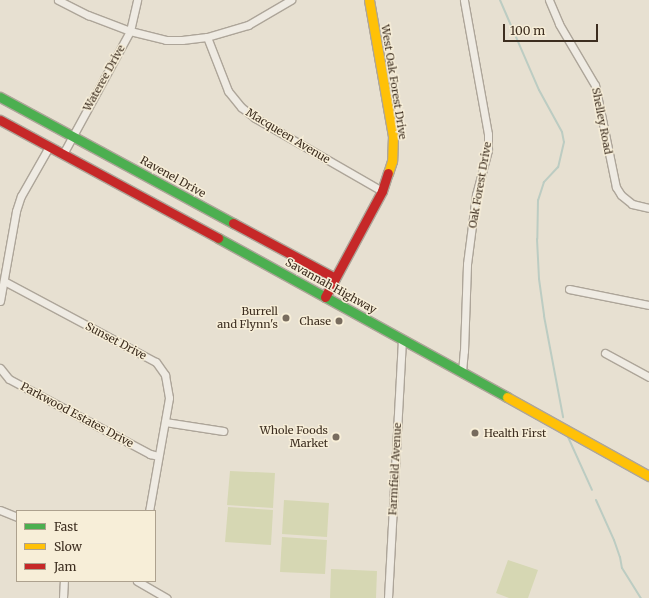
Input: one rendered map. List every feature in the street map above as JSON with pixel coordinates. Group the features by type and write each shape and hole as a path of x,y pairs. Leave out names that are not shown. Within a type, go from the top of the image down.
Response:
{"main road":[{"name":"West Oak Forest Drive","path":"325,297 382,191 392,161 393,136 369,0"},
{"name":"Ravenel Drive","path":"0,97 335,278"},
{"name":"Savannah Highway","path":"0,120 402,339 649,476"}],"street":[{"path":"58,0 88,16 130,31 166,40 207,37 248,25 291,0"},
{"name":"Wateree Drive","path":"63,154 130,31 137,0"},
{"name":"Oak Forest Drive","path":"462,372 467,264 476,196 488,150 488,134 464,0"},
{"name":"Shelley Road","path":"549,0 559,24 595,85 616,187 621,195 632,204 649,208"},
{"name":"Macqueen Avenue","path":"207,37 228,91 241,107 255,118 382,191"},
{"path":"0,301 16,211 21,196 49,147"},
{"name":"Sunset Drive","path":"4,281 156,362 165,375 169,389 165,422 149,510"},
{"path":"569,289 649,306"},
{"name":"Farmfield Avenue","path":"388,598 402,339"},
{"path":"605,353 649,377"},
{"name":"Parkwood Estates Drive","path":"0,368 9,379 150,454 158,456"},
{"path":"165,422 223,431"},
{"path":"0,510 16,517"},
{"path":"63,598 64,582"},
{"path":"139,582 165,597"},
{"path":"148,582 154,591"}],"green space":[{"path":"230,471 275,473 273,508 227,505"},
{"path":"284,500 329,503 327,537 282,534"},
{"path":"228,507 273,510 271,545 225,542"},
{"path":"282,537 327,540 325,574 280,572"},
{"path":"508,560 538,570 528,598 509,598 496,593"},
{"path":"331,569 377,571 376,598 330,598"}],"waterway":[{"path":"500,0 539,90 562,132 564,142 558,167 544,182 538,200 537,239 539,279 544,316 563,417"},
{"path":"568,437 592,490"},
{"path":"596,500 614,540 622,568 641,598"}],"traffic: fast":[{"path":"0,97 233,223"},
{"path":"218,238 507,397"}],"traffic: slow":[{"path":"369,0 393,136 392,161 388,173"},
{"path":"507,397 649,476"}],"traffic: jam":[{"path":"0,120 218,238"},
{"path":"325,297 382,191 388,173"},
{"path":"233,223 335,278"}],"place":[{"name":"Burrell and Flynn's","path":"286,318"},
{"name":"Chase","path":"339,321"},
{"name":"Health First","path":"475,433"},
{"name":"Whole Foods Market","path":"336,437"}]}
